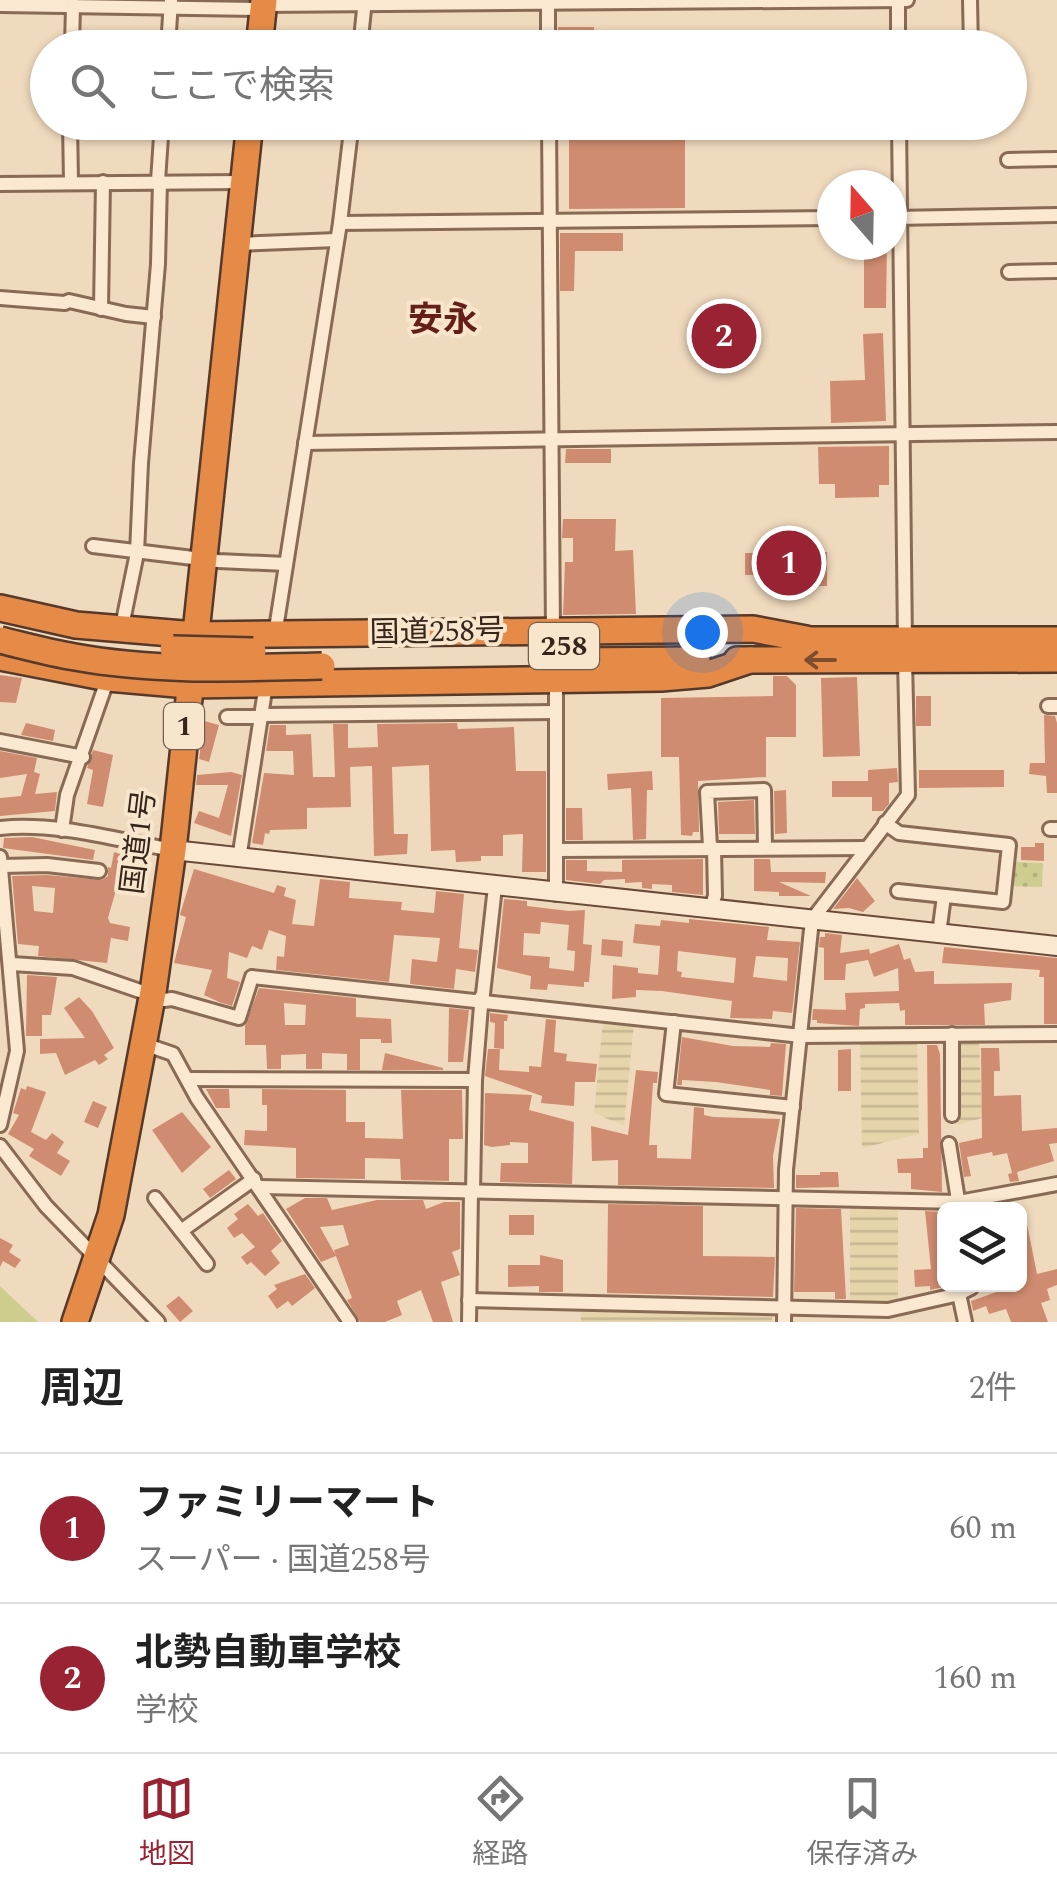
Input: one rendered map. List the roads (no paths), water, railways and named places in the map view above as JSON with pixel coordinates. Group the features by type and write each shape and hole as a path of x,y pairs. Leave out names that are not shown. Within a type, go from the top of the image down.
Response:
{"highway":[{"path":"260,30 263,5"},
{"name":"国道1号","path":"77,1321 111,1215 144,1044 173,850 248,140"},
{"path":"0,608 120,631 195,634 753,629 806,639"},
{"name":"国道258号","path":"0,624 127,647 322,658 750,660 1057,640"},
{"name":"国道258号","path":"0,640 76,658 216,669 322,658 806,639 905,651 1057,659"},
{"path":"0,657 108,678 188,684 708,674 750,660"}],"street":[{"path":"898,0 898,30"},
{"path":"2,4 908,0"},
{"path":"970,0 971,30"},
{"path":"362,30 365,2"},
{"path":"548,2 548,30"},
{"path":"169,30 170,4"},
{"path":"72,5 72,30"},
{"path":"70,140 70,182"},
{"path":"120,631 137,553 154,316 161,140"},
{"path":"275,634 350,140"},
{"path":"549,140 553,632"},
{"path":"898,140 898,170"},
{"path":"1008,160 1057,160"},
{"path":"101,309 104,182"},
{"path":"0,184 244,182"},
{"path":"907,218 1057,215"},
{"path":"340,223 817,218"},
{"path":"238,244 337,240"},
{"path":"784,1322 786,1170 812,920 908,795 904,434 898,260"},
{"path":"1010,272 1057,271"},
{"path":"0,298 66,304 69,301 154,316"},
{"path":"305,443 1057,432"},
{"path":"92,546 286,564"},
{"path":"62,830 67,795 108,678"},
{"path":"556,678 556,894"},
{"path":"239,859 266,683"},
{"path":"227,717 556,712"},
{"path":"0,741 82,756"},
{"path":"710,910 715,896 707,792 764,790 765,848"},
{"path":"885,823 899,833 1009,844 1003,902 898,891"},
{"path":"0,828 62,830 239,859 346,867 556,894 1057,946"},
{"path":"557,850 866,848"},
{"path":"0,857 17,1052 0,1125"},
{"path":"1,866 46,865 99,871"},
{"path":"469,1322 475,1080 495,886"},
{"path":"940,934 944,896"},
{"path":"12,964 74,968 140,991"},
{"path":"164,1000 239,1018 252,977 801,1036 1057,1034"},
{"path":"674,1022 666,1094 794,1108"},
{"path":"952,1034 952,1116"},
{"path":"144,1044 173,1054 350,1322"},
{"path":"187,1079 475,1080"},
{"path":"949,1144 958,1202"},
{"path":"0,1146 46,1206 158,1322"},
{"path":"182,1231 257,1183 937,1205"},
{"path":"977,1202 1057,1184"},
{"path":"156,1198 207,1264"},
{"path":"469,1300 888,1310 963,1292"},
{"path":"959,1294 966,1322"}],"place":[{"name":"北勢自動車学校","path":"724,336"},
{"name":"ファミリーマート","path":"789,563"}],"district":[{"name":"安永","path":"443,320"}]}
